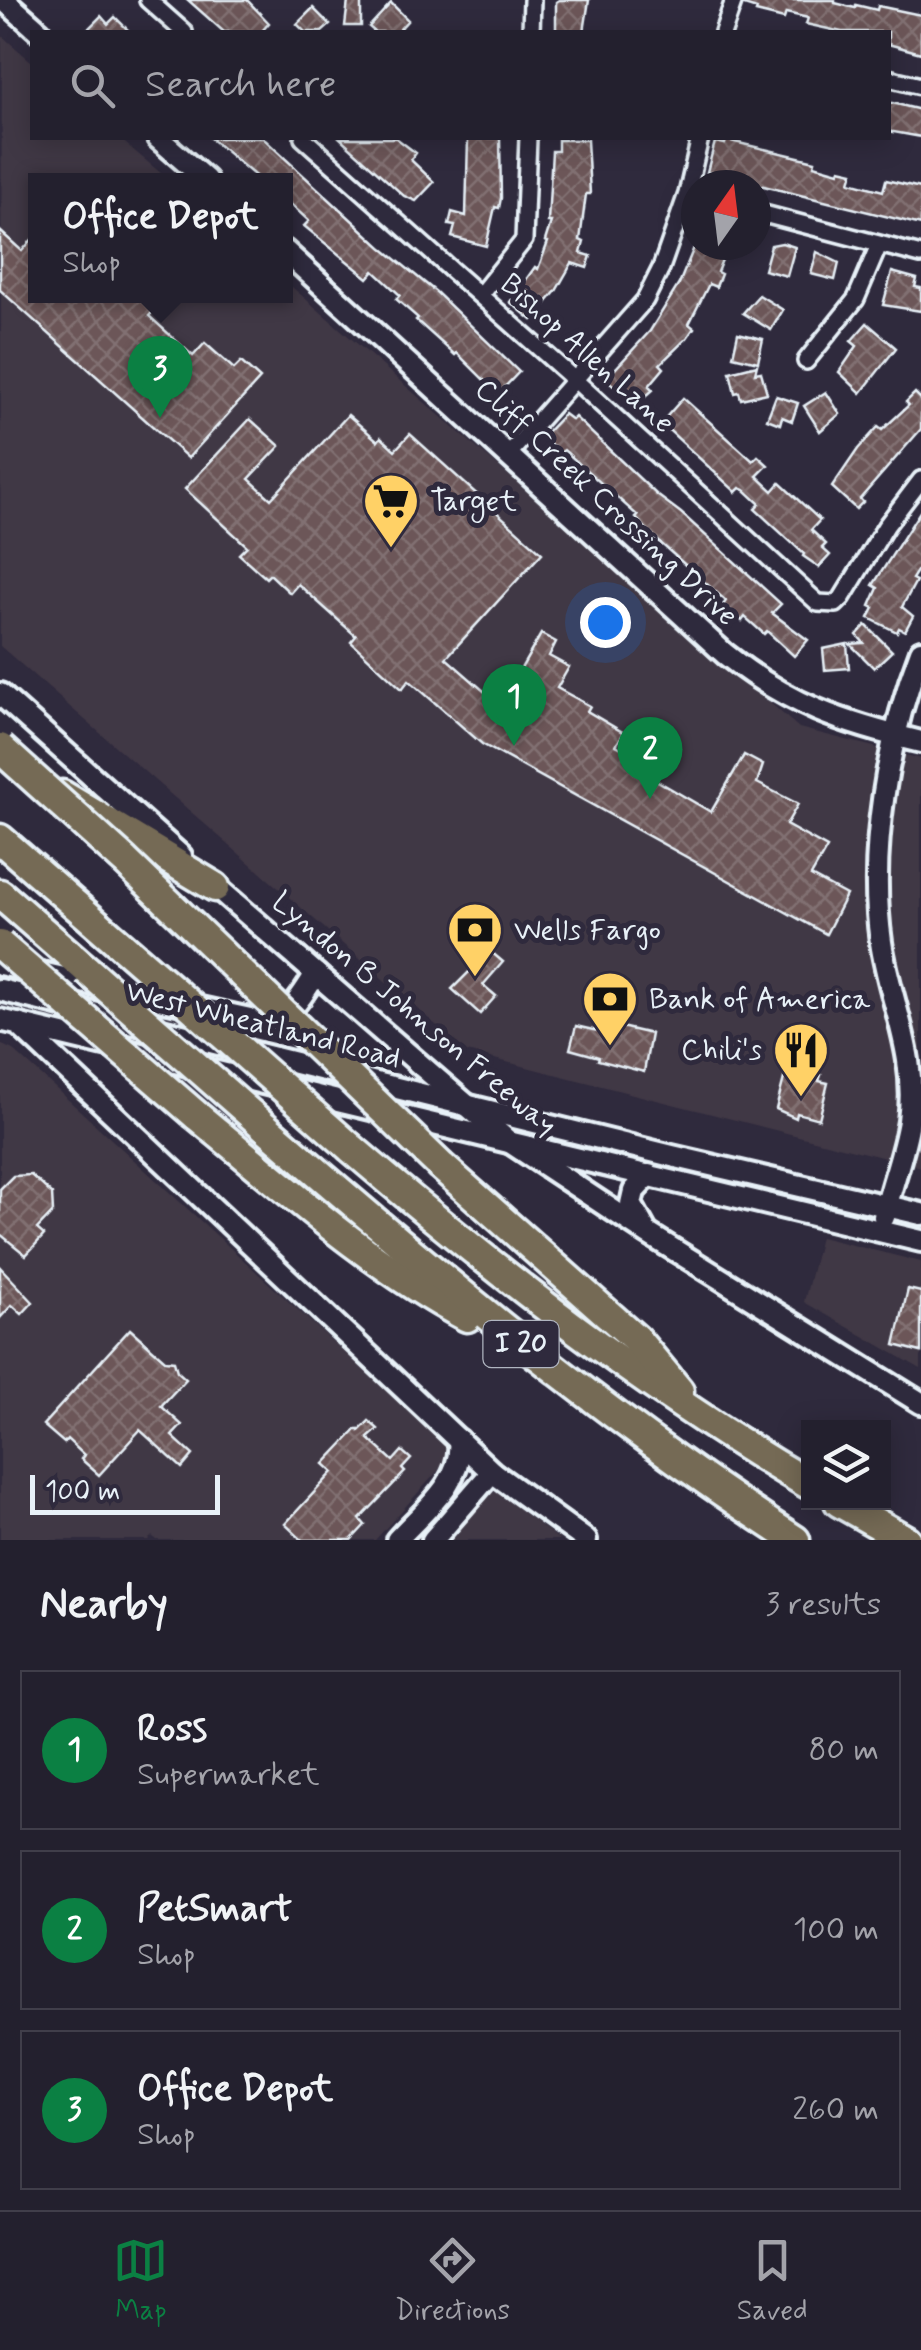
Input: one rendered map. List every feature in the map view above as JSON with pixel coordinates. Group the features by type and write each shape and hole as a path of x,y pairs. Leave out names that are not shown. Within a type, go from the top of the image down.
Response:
{"highway":[{"path":"0,751 70,800 215,887"},
{"path":"0,751 139,875 440,1166 636,1339 702,1420"},
{"name":"I 20","path":"0,839 351,1148 496,1270 570,1328 702,1420 801,1480"},
{"name":"I 20","path":"0,894 526,1349 616,1417 795,1540"},
{"path":"0,945 196,1115 327,1222 428,1296 526,1349"},
{"path":"854,1510 906,1540"}],"main road":[{"path":"4,0 38,30"},
{"path":"160,140 198,173"},
{"name":"Cliff Creek Crossing Drive","path":"293,258 725,654 762,683 812,708 921,742"},
{"path":"881,1231 909,1120 906,1039 881,946 876,894 883,799 921,651"},
{"name":"Lyndon B Johnson Freeway","path":"0,694 316,974 431,1087 468,1106 508,1142 647,1233 921,1403"},
{"path":"0,964 259,1021 279,1019 291,1010 316,974"},
{"name":"West Wheatland Road","path":"0,990 431,1087"},
{"path":"0,1010 9,1022"},
{"path":"107,1017 92,1023 64,1019 49,1023 41,1037 492,1472 586,1540"},
{"name":"West Wheatland Road","path":"9,1022 41,1037 344,1102 921,1241"},
{"path":"344,1102 411,1104 431,1087"},
{"path":"468,1106 921,1214"},
{"path":"647,1233 631,1204 634,1191 649,1175"},
{"path":"397,1540 454,1476 461,1458 459,1440"},
{"path":"433,1540 492,1472"}],"street":[{"path":"148,0 182,30"},
{"path":"531,30 532,0"},
{"path":"725,30 734,0"},
{"path":"891,79 921,86"},
{"name":"Bishop Allen Lane","path":"304,140 576,380 818,603 836,604 921,480"},
{"path":"480,295 524,240 528,140"},
{"path":"696,170 700,140"},
{"path":"771,216 921,255"},
{"path":"509,454 645,300 681,220"},
{"path":"806,361 856,299 879,245"}],"shaded area":[{"path":"2,36 30,60 30,140 121,140 161,173 28,173 28,303 293,303 293,288 799,728 921,759 921,1167 467,1052 0,646"},
{"path":"0,1044 13,1050 42,1076 447,1446 446,1462 375,1540 157,1540 152,1536 148,1540 0,1540"},
{"path":"820,1237 921,1262 921,1369 804,1302"},
{"path":"496,1492 560,1540 440,1540 483,1494"}],"building":[{"path":"188,0 247,0 269,23 263,30 222,30"},
{"path":"589,0 584,30 556,30 556,2"},
{"path":"745,0 835,0 855,8 856,5 877,10 878,6 921,15 921,53 891,45 891,30 833,30 806,24 808,18 786,13 784,19 744,5"},
{"path":"348,1 361,1 361,26 345,26"},
{"path":"391,3 408,20 399,30 369,27"},
{"path":"313,8 330,25 324,30 303,30 297,24"},
{"path":"101,16 108,24 115,17 128,30 87,30"},
{"path":"891,103 921,110 921,137 891,132"},
{"path":"212,140 265,140 436,292 519,372 498,394 416,320 396,299 400,295 374,271 368,278 304,226 309,221 293,206 293,173 252,173"},
{"path":"342,140 399,140 416,153 411,160 434,182 416,201 404,196"},
{"path":"468,140 500,140 501,198 499,208 495,207 486,246 452,237 452,212 466,216"},
{"path":"558,140 587,140 590,194 586,194 580,240 584,242 581,253 591,256 587,268 572,263 532,320 510,302 535,267 538,269 548,242 545,241 551,222 552,151 558,151"},
{"path":"726,140 815,161 814,165 839,172 853,172 850,182 883,191 886,180 921,188 921,225 771,188 771,170 708,170 715,142 725,144"},
{"path":"0,231 22,251 28,244 28,303 155,303 158,306 149,316 193,356 205,343 234,369 241,362 260,379 188,458 0,290"},
{"path":"771,245 795,247 787,276 764,270 767,260 771,260"},
{"path":"817,252 839,263 835,280 811,274"},
{"path":"689,260 722,260 716,287 709,284 689,324 694,328 660,364 664,368 649,386 653,390 636,405 606,379 650,331"},
{"path":"892,272 917,279 921,311 883,305"},
{"path":"759,295 783,310 771,330 743,313"},
{"path":"867,323 896,348 861,393 839,372 857,346 851,341"},
{"path":"738,333 763,339 758,362 733,356"},
{"path":"757,365 755,373 761,372 767,393 741,399 739,392 735,393 730,372"},
{"path":"826,392 840,414 820,431 804,406"},
{"path":"915,393 921,399 921,429 860,499 863,502 856,509 832,487 858,449 878,427 882,430 909,405 906,402"},
{"path":"776,396 798,403 792,421 782,417 780,424 767,419"},
{"path":"683,398 753,461 758,456 768,465 757,476 773,491 780,483 820,520 811,530 826,544 822,548 830,555 819,567 755,509 760,504 745,490 740,488 736,492 661,423"},
{"path":"564,414 572,420 575,417 781,604 772,613 808,640 794,656 767,631 764,634 745,617 742,621 723,605 726,601 657,540 638,516 564,450 560,453 542,437"},
{"path":"348,415 395,450 410,434 542,553 446,658 500,705 541,634 556,642 549,656 569,667 557,688 590,706 587,711 624,733 616,745 637,756 632,766 711,812 744,755 763,765 757,783 798,804 786,825 827,848 811,876 846,895 826,934 482,744 409,680 402,689 351,642 356,636 298,584 290,593 239,554 247,546 185,489 250,419 280,446 249,479 271,499"},
{"path":"921,510 921,565 902,607 913,616 905,631 899,628 897,632 869,618 878,588 873,585"},
{"path":"866,625 892,651 874,668 850,644 864,643 857,635"},
{"path":"847,644 849,668 825,670 823,649"},
{"name":"Wells Fargo","path":"490,951 503,962 483,985 496,996 480,1014 452,989"},
{"name":"Bank of America","path":"608,1024 651,1034 644,1072 570,1049 576,1026 606,1033"},
{"name":"Chili's","path":"788,1063 810,1069 809,1072 821,1075 819,1081 828,1083 819,1119 797,1113 796,1118 776,1109"},
{"path":"31,1175 52,1194 53,1212 37,1229 44,1235 26,1255 0,1234 0,1189 13,1176"},
{"path":"0,1267 33,1302 22,1314 12,1305 0,1318"},
{"path":"908,1289 921,1292 921,1352 895,1345"},
{"path":"130,1329 165,1360 174,1361 177,1371 186,1379 161,1406 182,1425 172,1436 193,1455 182,1468 140,1430 99,1475 67,1439 64,1443 43,1425"},
{"path":"369,1421 378,1429 368,1438 393,1461 402,1451 411,1459 402,1469 405,1472 360,1519 365,1525 351,1540 302,1540 285,1524 333,1472 324,1464"}],"place":[{"name":"Office Depot","path":"160,418"},
{"name":"Target","path":"391,550"},
{"name":"Ross","path":"514,746"},
{"name":"PetSmart","path":"650,799"},
{"name":"Wells Fargo","path":"475,979"},
{"name":"Bank of America","path":"610,1048"},
{"name":"Chili's","path":"801,1099"}]}
